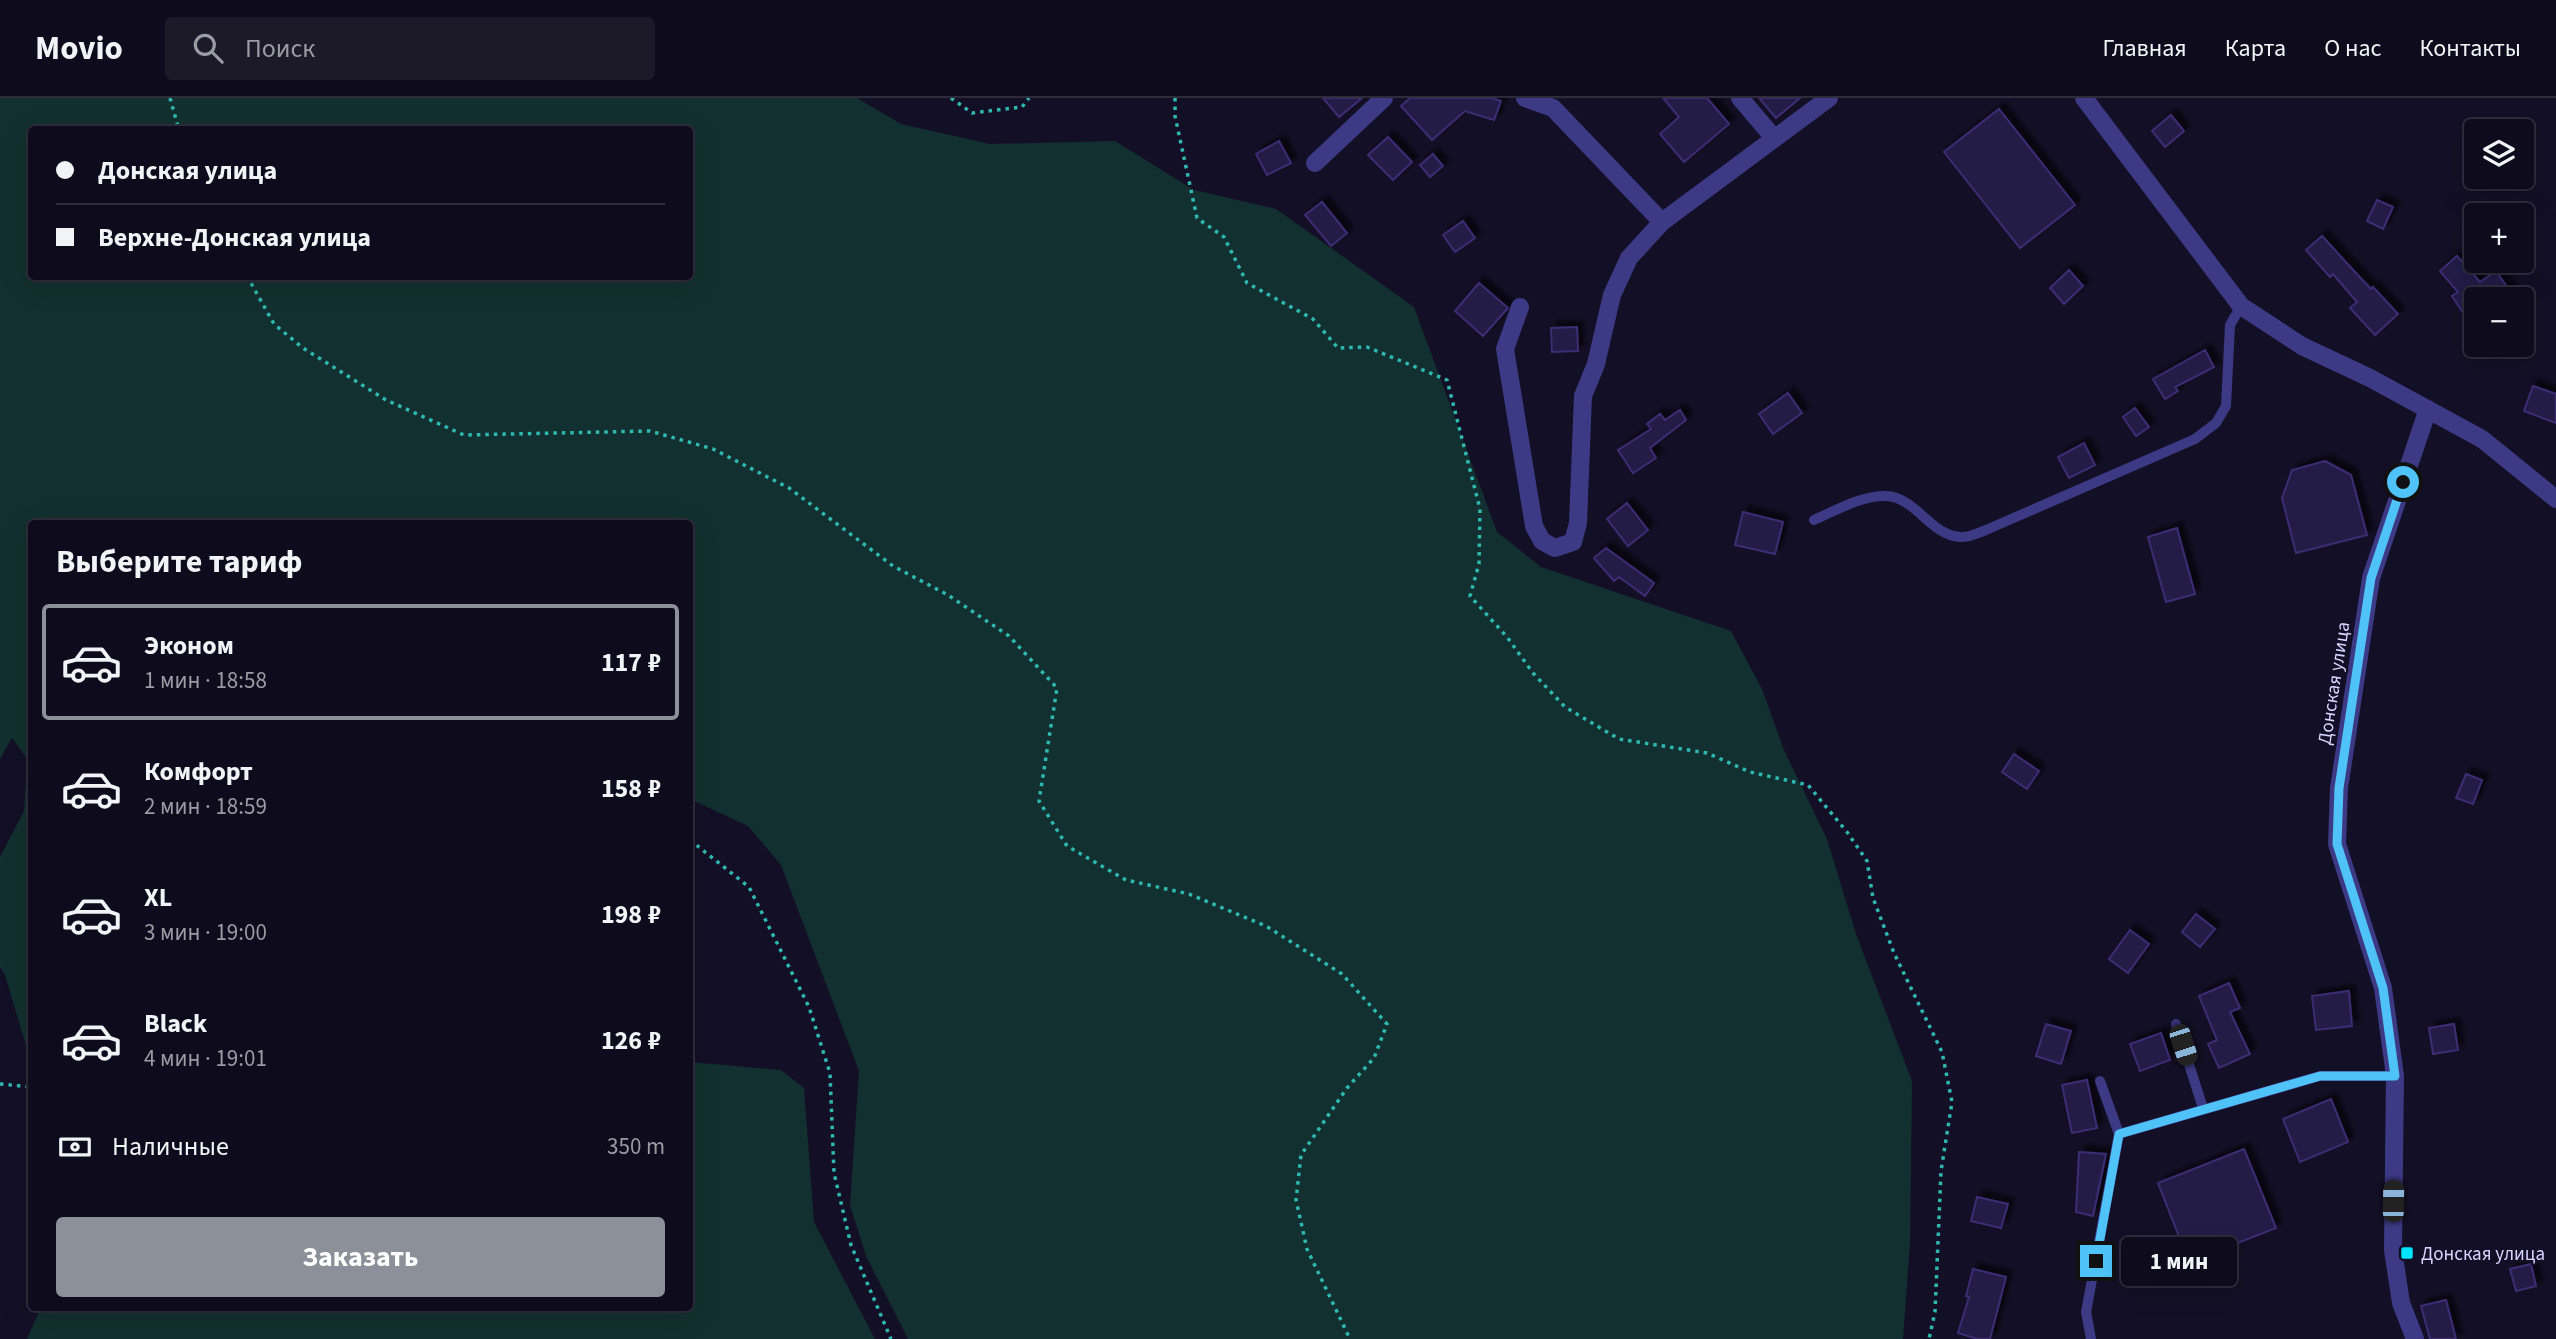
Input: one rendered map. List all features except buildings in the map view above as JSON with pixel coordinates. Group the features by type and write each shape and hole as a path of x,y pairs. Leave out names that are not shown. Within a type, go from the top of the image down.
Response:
{"street":[{"path":"1315,163 1384,98"},
{"path":"1525,98 1553,108 1662,222"},
{"path":"1740,98 1773,138"},
{"path":"1520,307 1504,349 1534,526 1542,541 1555,548 1573,542 1578,523 1583,396 1596,364 1612,295 1629,258 1662,222 1829,98"},
{"path":"2084,98 2241,306 2302,346 2370,377 2482,439 2556,499"},
{"name":"Донская улица","path":"2415,1339 2401,1303 2393,1250 2395,1076 2383,988 2337,844 2339,788 2371,578 2428,409"}],"lane":[{"path":"1814,520 1861,500 1886,496 1906,502 1943,532 1962,538 2195,439 2216,423 2226,406 2230,325 2241,306"},
{"path":"2176,1024 2203,1108"},
{"path":"2119,1134 2320,1076 2395,1076"},
{"path":"2091,1339 2087,1312 2119,1134 2101,1082"}],"path":[{"path":"170,98 178,126"},
{"path":"951,98 972,113 1022,107 1029,98"},
{"path":"1175,98 1175,116 1197,218 1224,236 1247,282 1313,319 1338,348 1367,347 1447,380 1480,509 1479,564 1470,596 1507,637 1533,673 1565,707 1619,738 1707,753 1750,772 1808,785 1867,861 1873,898 1894,953 1942,1052 1952,1102 1941,1171 1935,1312 1929,1339"},
{"path":"249,280 274,324 303,348 386,400 464,435 650,432 713,449 789,488 893,566 948,595 1009,636 1057,688 1039,801 1068,846 1126,880 1189,894 1266,926 1342,974 1387,1024 1374,1058 1347,1088 1301,1155 1296,1200 1307,1250 1350,1339"},
{"path":"693,842 748,887 809,1007 830,1073 834,1174 850,1244 891,1339"},
{"path":"0,1084 28,1087"}],"green space":[{"path":"0,98 857,98 901,124 990,144 1115,141 1194,190 1276,209 1414,307 1497,532 1541,567 1731,631 1762,689 1784,750 1827,839 1856,934 1912,1081 1910,1244 1903,1339 908,1339 866,1256 850,1205 859,1071 781,865 748,826 693,800 693,520 28,520 28,1049 5,975 0,967 0,857 24,811 27,759 12,738 0,759"},
{"path":"693,1062 781,1070 804,1088 814,1222 875,1339 27,1339 39,1311 693,1311"}],"place":[{"name":"Донская улица","path":"2407,1253"}],"route":[{"path":"2096,1261 2119,1134 2320,1076 2395,1076 2383,988 2337,844 2339,788 2371,578 2403,482"}]}
